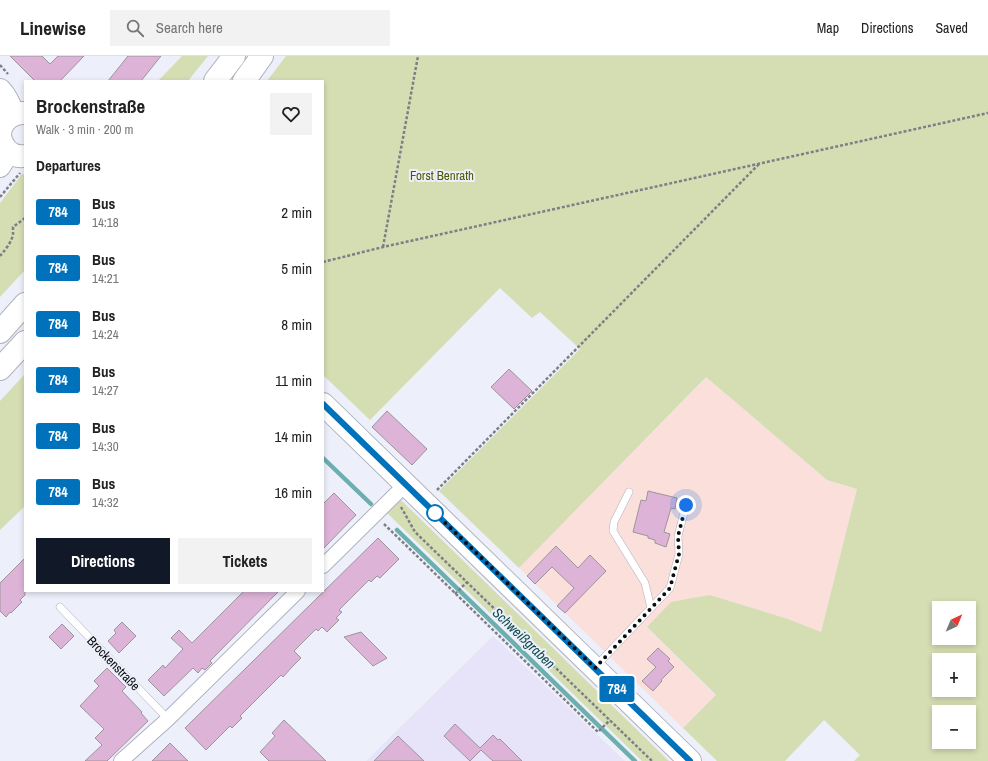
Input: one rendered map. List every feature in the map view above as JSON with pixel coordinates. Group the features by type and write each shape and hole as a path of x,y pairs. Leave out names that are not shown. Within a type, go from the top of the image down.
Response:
{"main road":[{"path":"216,80 234,56"},
{"path":"245,80 262,56"},
{"path":"0,90 19,114 8,118 0,129 9,153"},
{"path":"0,332 24,305"},
{"path":"0,369 24,343"},
{"path":"324,405 400,490 595,668 690,761"}],"street":[{"path":"324,565 400,490"},
{"path":"122,761 168,719 297,592"}],"lane":[{"path":"629,492 614,522 613,531 645,583 651,608"},
{"path":"595,668 670,588 679,554 678,536 686,505"},
{"name":"Brockenstraße","path":"60,607 168,719"}],"path":[{"path":"383,248 418,56"},
{"path":"324,262 760,163 988,114"},
{"path":"0,197 9,153"},
{"path":"433,494 760,163"},
{"path":"0,256 13,235 13,227 24,219"},
{"path":"400,490 415,532 652,761"},
{"path":"375,515 598,732 610,720"},
{"path":"456,593 468,582"}],"shaded area":[{"path":"706,377 827,480 857,489 821,632 788,619 710,595 647,627 716,696 683,728 519,568"},
{"path":"493,636 625,761 366,761"}],"green space":[{"path":"182,56 208,56 189,80 159,80"},
{"name":"Forst Benrath","path":"286,56 988,56 988,761 854,761 860,755 824,720 785,761 717,761 683,728 716,695 647,627 671,602 710,595 788,619 821,632 857,489 827,480 706,377 519,568 439,491 580,349 540,312 532,318 500,288 370,420 324,376 324,80 268,80"},
{"path":"22,174 24,175 24,271 0,297 0,203"},
{"path":"24,375 24,507 0,530 0,401"},
{"path":"401,500 669,761 642,761 387,513"}],"building":[{"path":"10,56 42,56 50,64 58,56 84,56 61,80 34,80"},
{"path":"128,56 161,56 142,80 109,80"},
{"path":"509,369 532,391 514,409 491,387"},
{"path":"387,411 427,449 412,465 372,427"},
{"path":"648,491 677,498 675,509 671,508 664,532 670,534 666,547 655,543 655,540 648,538 648,536 633,532 641,500 646,501"},
{"path":"334,493 356,515 324,548 324,503"},
{"path":"378,538 399,559 380,578 377,576 371,582 369,580 339,610 342,612 336,618 339,620 327,632 322,627 318,631 316,629 294,651 301,658 283,677 281,675 240,716 242,718 232,728 230,726 206,750 185,728"},
{"path":"556,546 578,568 590,555 606,571 565,613 557,606 574,588 552,567 535,584 527,576"},
{"path":"24,559 25,595 20,600 22,602 6,617 0,611 0,583"},
{"path":"243,592 278,592 210,661 212,663 205,670 202,668 198,673 193,668 164,696 148,680 163,665 165,668 183,649 171,638 179,630 192,643"},
{"path":"122,622 136,636 119,653 108,641 116,633 114,630"},
{"path":"62,624 74,636 61,649 49,637"},
{"path":"361,632 387,658 373,666 344,637"},
{"path":"658,648 670,659 668,661 674,667 661,680 662,681 653,691 642,681 656,667 647,659"},
{"path":"107,668 126,687 122,691 142,712 141,713 148,721 107,761 85,761 102,745 95,738 104,729 80,706 99,686 94,681"},
{"path":"284,720 326,761 269,761 260,752 275,736 272,733"},
{"path":"455,724 480,748 493,735 498,740 500,739 522,761 493,761 481,750 470,761 444,736"},
{"path":"398,736 424,761 374,761"},
{"path":"170,743 188,761 152,761"}],"waterway":[{"name":"Schweißgraben","path":"324,459 371,504"},
{"name":"Schweißgraben","path":"397,530 635,761"}],"bus line":[{"name":"784","path":"324,405 690,761"}],"route":[{"path":"435,513 595,668 670,588 679,554 678,536 686,505"}]}
